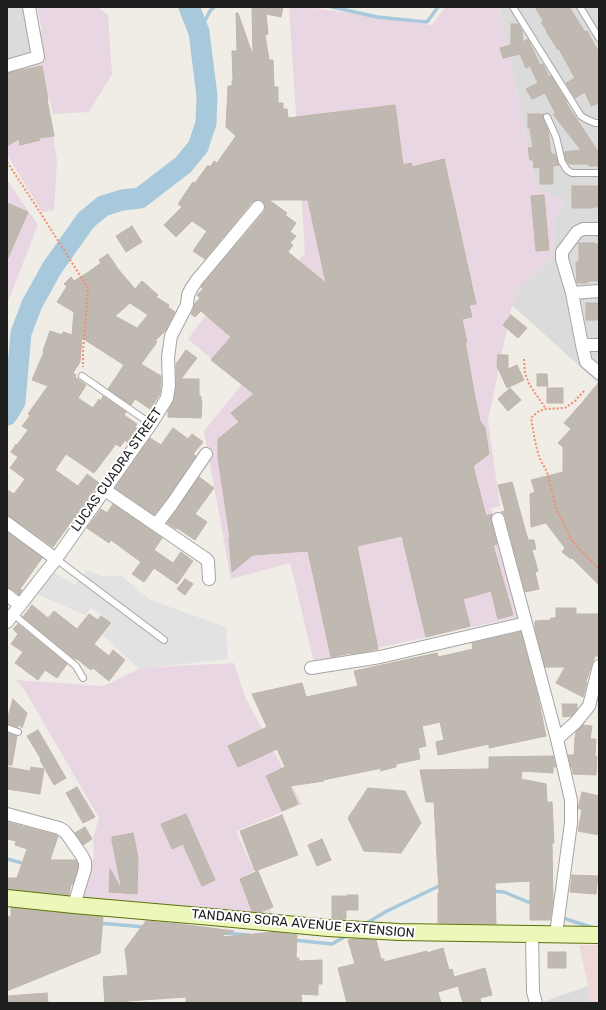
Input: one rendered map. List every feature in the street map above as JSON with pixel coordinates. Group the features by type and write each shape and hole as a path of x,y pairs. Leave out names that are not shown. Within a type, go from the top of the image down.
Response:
{"main road":[{"name":"TANDANG SORA AVENUE EXTENSION","path":"7,898 349,929 434,933 599,935"}],"street":[{"path":"7,66 37,57 38,55 29,7"},
{"name":"LUCAS CUADRA STREET","path":"13,614 56,559 106,490 167,398 169,386 168,357 171,336 186,305 188,295 198,280 258,206"},
{"path":"599,229 583,229 577,232 562,252 562,259 572,293 586,362 599,373"},
{"path":"572,293 599,291"},
{"path":"582,345 599,344"},
{"path":"156,525 206,454"},
{"path":"106,490 206,558 208,561 209,579"},
{"path":"498,519 557,739 570,794 572,812 556,934"},
{"path":"7,523 56,559"},
{"path":"7,595 13,614"},
{"path":"311,668 380,657 526,623"},
{"path":"557,739 576,722 589,706 599,666"},
{"path":"7,814 58,828 64,831 69,837 85,862 85,869 74,905"},
{"path":"532,934 533,992 536,1003"}],"lane":[{"path":"513,7 581,116 595,123 599,123"},
{"path":"580,7 599,38"},
{"path":"547,117 556,137 562,162 566,170 572,173 599,174"},
{"path":"82,376 151,424"},
{"path":"56,559 164,640"},
{"path":"13,614 76,666 83,678"},
{"path":"7,728 18,732"}],"path":[{"path":"7,162 88,288 82,376"},
{"path":"524,359 525,373 529,384 546,408"},
{"path":"584,391 575,401 565,408 546,408 531,418 539,457 547,472 557,511 573,542 599,569"}],"shaded area":[{"path":"7,7 34,7 37,54 7,65"},
{"path":"37,7 98,7 108,15 112,74 89,112 53,114 44,78 40,53 41,27"},
{"path":"289,7 307,7 432,25 445,7 499,7 537,188 565,200 555,220 553,255 519,288 512,305 488,421 500,506 491,508 518,617 314,662 290,563 231,579 204,431 242,384 188,339 206,315 234,336 305,253"},
{"path":"499,7 599,7 599,384 512,305 519,288 553,255 555,220 565,201 537,188"},
{"path":"40,60 57,160 54,210 42,212 7,155 7,71"},
{"path":"7,180 38,225 7,304"},
{"path":"50,570 75,585 87,570 102,576 122,576 150,600 226,627 228,659 139,669 103,635 113,623 91,608 85,615 32,592"},
{"path":"234,663 245,697 302,804 236,831 254,871 244,876 250,890 260,886 274,918 233,910 81,897 94,857 93,838 99,818 24,689 16,680 104,686 139,669"},
{"path":"579,945 599,945 599,1003 590,1003 588,986"},
{"path":"588,986 590,1003 540,1003"}],"building":[{"path":"252,7 283,7 281,17 266,14 268,34 265,35 269,60 273,60 274,87 278,87 278,103 283,103 283,109 287,109 288,118 395,105 403,165 411,163 412,167 444,159 476,304 469,305 472,317 462,319 474,392 480,421 485,428 489,454 473,466 486,516 492,514 491,521 497,544 493,545 513,615 498,619 491,591 463,599 470,626 426,637 402,536 357,546 378,649 331,657 308,551 253,555 232,572 230,538 218,458 218,439 239,422 231,413 254,394 211,360 231,337 201,311 195,317 191,314 195,303 200,298 197,295 203,289 201,287 203,284 264,212 265,205 260,200 252,202 205,259 193,251 207,231 192,221 176,237 164,225 182,207 178,204 193,182 195,183 208,165 210,167 214,161 217,163 236,136 226,127 228,86 232,86 233,81 232,51 237,51 236,13 238,13 253,56","holes":["269,200 308,200 326,283 288,252 293,245 290,243 296,236 290,232 296,223 285,215 287,213"]},
{"path":"535,7 569,7 585,32 587,31 599,53 599,103 591,106 585,92 575,98 566,83 575,78 559,49 558,50 546,31 541,22 544,22"},
{"path":"511,24 518,24 522,31 523,42 528,39 540,65 543,64 549,77 551,76 567,102 566,103 599,153 598,166 589,166 589,164 569,164 566,160 564,152 581,150 553,114 556,114 545,93 532,99 526,89 538,83 530,66 526,68 520,54 503,58 500,48 511,45"},
{"path":"42,66 54,136 39,138 40,140 20,145 19,139 7,146 7,73"},
{"path":"528,114 544,114 543,118 548,130 551,154 555,154 559,165 553,166 553,184 540,184 540,167 534,168 533,160 530,160 528,148 533,147 530,128 528,128"},
{"path":"572,186 599,186 599,207 572,208"},
{"path":"544,195 549,250 536,251 531,196"},
{"path":"7,203 28,212 7,260"},
{"path":"132,226 142,242 126,252 116,236"},
{"path":"579,243 599,244 599,281 577,283 576,262 579,262"},
{"path":"108,254 118,269 135,289 142,281 158,295 156,297 169,305 168,307 175,312 165,331 155,341 157,342 141,364 161,376 160,394 150,409 135,399 131,405 108,389 124,365 82,338 80,362 73,373 76,375 75,377 86,385 78,398 93,408 99,399 101,401 103,396 126,412 124,415 137,424 135,427 138,429 128,443 125,440 120,447 116,444 94,473 66,454 55,470 78,486 87,474 99,483 75,519 74,518 53,547 11,517 7,516 7,490 14,494 25,479 10,468 18,457 11,452 28,430 22,426 30,416 28,414 48,386 32,380 44,352 43,351 50,331 62,335 63,332 72,335 74,312 57,302 67,286 64,284 71,277 74,281 87,273 101,263 99,260","holes":["130,303 148,315 137,328 115,316"]},
{"path":"586,303 599,303 599,320 586,320"},
{"path":"511,315 527,328 518,338 503,325"},
{"path":"186,350 197,358 181,379 199,379 199,396 201,396 202,401 201,418 168,417 168,410 174,399 176,386 176,364"},
{"path":"498,355 508,355 508,369 517,365 524,380 507,388 497,366"},
{"path":"537,374 547,374 548,386 537,386"},
{"path":"599,382 599,585 572,558 571,559 562,552 565,548 546,523 531,527 530,494 535,492 531,480 563,472 563,447 558,443 571,429 564,423"},
{"path":"510,388 521,400 508,411 498,399"},
{"path":"547,388 563,388 563,403 547,403"},
{"path":"173,428 188,439 192,434 203,442 193,454 196,456 154,515 115,488 150,438 161,445"},
{"path":"199,477 214,488 195,514 207,522 195,540 167,523"},
{"path":"512,482 528,540 534,540 536,549 532,550 538,571 535,572 539,589 525,592 505,517 501,512 505,511 498,485"},
{"path":"113,504 162,538 154,550 173,563 181,552 193,561 177,584 154,568 144,582 132,574 141,562 111,540 109,543 87,528 101,509 107,513"},
{"path":"7,532 42,558 20,589 22,590 19,595 12,589 7,588"},
{"path":"185,579 193,584 185,595 177,589"},
{"path":"32,605 48,618 54,611 77,629 89,614 98,620 101,616 111,623 94,644 109,656 113,650 125,660 109,681 93,668 91,670 72,657 23,617"},
{"path":"556,608 576,608 576,614 599,614 599,656 595,656 586,682 583,697 556,683 565,667 545,667 535,629 535,621 551,620 551,618 556,618"},
{"path":"18,624 67,664 57,678 45,670 38,680 15,663 23,652 11,644 18,634 13,629"},
{"path":"521,632 538,697 546,736 489,748 489,744 438,755 436,742 444,740 440,722 422,726 426,746 418,748 420,759 396,764 396,767 380,771 382,768 323,780 324,781 290,786 298,804 282,811 266,776 285,767 277,749 238,767 228,746 267,727 252,694 302,683 306,697 358,686 354,671 437,653 438,657 473,649 472,643"},
{"path":"13,699 27,713 22,728 19,723 19,727 7,724"},
{"path":"562,704 577,704 577,709 571,716 563,717"},
{"path":"583,725 592,726 590,739 596,739 596,775 573,774 571,767 568,755 574,755 576,732"},
{"path":"38,730 66,778 54,785 27,736"},
{"path":"7,733 17,736 12,765 7,765"},
{"path":"553,756 556,767 553,767 553,773 522,771 521,779 546,784 547,802 552,802 554,843 552,843 553,901 550,920 530,920 530,881 495,883 496,924 438,923 439,893 434,802 426,802 420,770 489,769 489,757"},
{"path":"7,767 30,771 31,767 44,769 40,794 7,789"},
{"path":"77,787 95,817 83,823 66,793"},
{"path":"368,788 405,791 421,823 401,853 364,851 348,818"},
{"path":"582,792 599,796 599,835 578,831 582,810 578,808"},
{"path":"186,814 215,880 202,886 183,844 172,849 161,824"},
{"path":"282,815 298,855 255,871 240,831"},
{"path":"7,822 58,836 50,860 76,860 78,864 69,895 7,889 7,878 17,878 27,849 15,845 16,841 7,839"},
{"path":"85,827 92,839 83,845 75,833"},
{"path":"133,833 138,857 137,894 109,892 110,869 122,890 112,837"},
{"path":"322,839 331,860 317,866 308,845"},
{"path":"258,871 273,907 260,912 252,911 240,879"},
{"path":"572,875 598,876 596,894 570,892"},
{"path":"358,895 358,910 346,910 346,919 332,919 332,896"},
{"path":"11,908 103,917 100,953 7,991 7,916 11,917"},
{"path":"146,921 234,931 223,935 223,937 274,932 297,935 296,958 299,958 299,961 322,960 322,984 318,984 318,995 301,994 302,1003 186,1003 186,997 128,1001 128,1003 105,1003 103,977 128,975 125,949"},
{"path":"348,940 376,940 381,959 384,959 384,962 443,948 449,970 452,969 454,977 485,968 492,995 480,998 481,1003 463,1003 458,986 438,992 441,1003 347,1003 338,968 355,964"},
{"path":"548,952 566,952 566,968 548,968"},
{"path":"47,993 48,1003 9,1003 8,996"}],"waterway":[{"path":"7,415 15,402 21,333 32,304 52,268 86,220 103,206 122,200 140,198 183,165 198,147 206,123 207,96 199,32 189,7"},
{"path":"199,32 210,11 214,7"},
{"path":"332,7 377,17 427,22 438,7"},
{"path":"7,859 26,864"},
{"path":"365,924 387,911 441,886"},
{"path":"491,891 504,892 533,904"},
{"path":"548,911 594,928"},
{"path":"98,923 145,927"},
{"path":"223,933 249,935"},
{"path":"293,940 332,944 348,935"}]}
